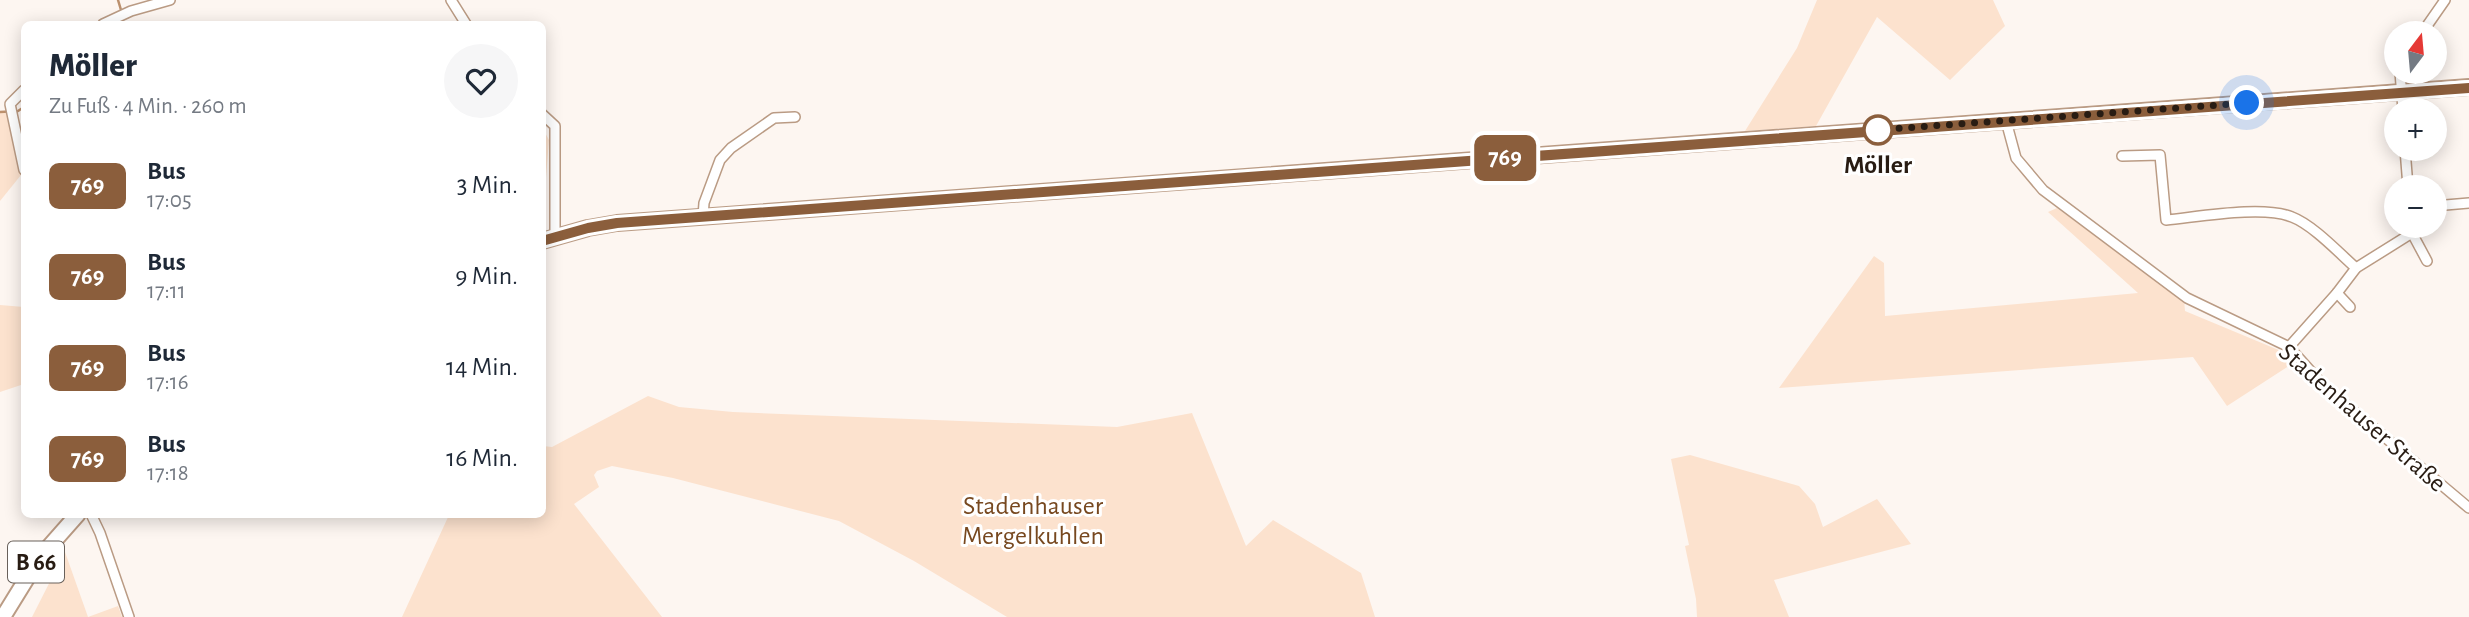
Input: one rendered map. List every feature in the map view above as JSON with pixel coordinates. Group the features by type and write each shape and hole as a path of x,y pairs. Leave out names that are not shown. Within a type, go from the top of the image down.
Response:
{"main road":[{"path":"549,239 617,223 2469,88"},
{"name":"B 66","path":"3,617 40,557 74,518"}],"street":[{"path":"109,21 131,11 170,0"},
{"path":"451,0 464,21"},
{"path":"2430,21 2445,0"},
{"path":"2401,84 2402,98"},
{"path":"21,93 10,104 21,156"},
{"path":"704,217 704,203 720,160 731,148 774,118 795,117"},
{"path":"546,118 555,126 557,142 549,239"},
{"name":"Stadenhauser Straße","path":"2006,121 2016,158 2043,190 2187,298 2289,347 2324,386 2469,508"},
{"path":"2122,156 2160,155 2166,220 2260,212 2291,216 2324,238 2356,268"},
{"path":"2447,205 2469,203"},
{"path":"2289,347 2356,268 2399,238"},
{"path":"2416,238 2427,261"},
{"path":"2337,293 2350,307"},
{"path":"93,518 129,617"}],"green space":[{"path":"1817,0 1993,0 2005,26 1950,80 1877,17 1816,126 1745,131 1797,48"},
{"path":"6,111 21,175 0,201 0,112"},
{"path":"546,134 549,140 546,178"},
{"path":"2057,208 2184,299 2185,311 2281,351 2292,364 2227,406 2193,357 1779,388 1874,256 1884,263 1885,316 2138,293 2048,212"},
{"path":"0,305 21,307 21,385 0,392"},
{"name":"Stadenhauser Mergelkuhlen","path":"648,396 679,407 733,412 1117,427 1192,413 1246,546 1273,520 1361,573 1375,617 1007,617 914,561 839,521 673,478 612,466 597,471 594,475 599,487 574,504 662,617 402,617 448,518 546,518 546,446 552,447"},
{"path":"1690,455 1799,486 1815,504 1823,527 1877,499 1911,544 1774,580 1789,617 1697,617 1685,546 1689,545 1671,459"},
{"path":"65,552 88,617 32,617"},
{"path":"118,606 122,617 88,617"}],"waterway":[{"path":"118,0 121,10"},
{"path":"0,112 21,109"}],"bus line":[{"name":"769","path":"546,239 617,223 2469,88"}],"place":[{"name":"Möller","path":"1878,130"}],"route":[{"path":"1878,130 2247,103"}]}
